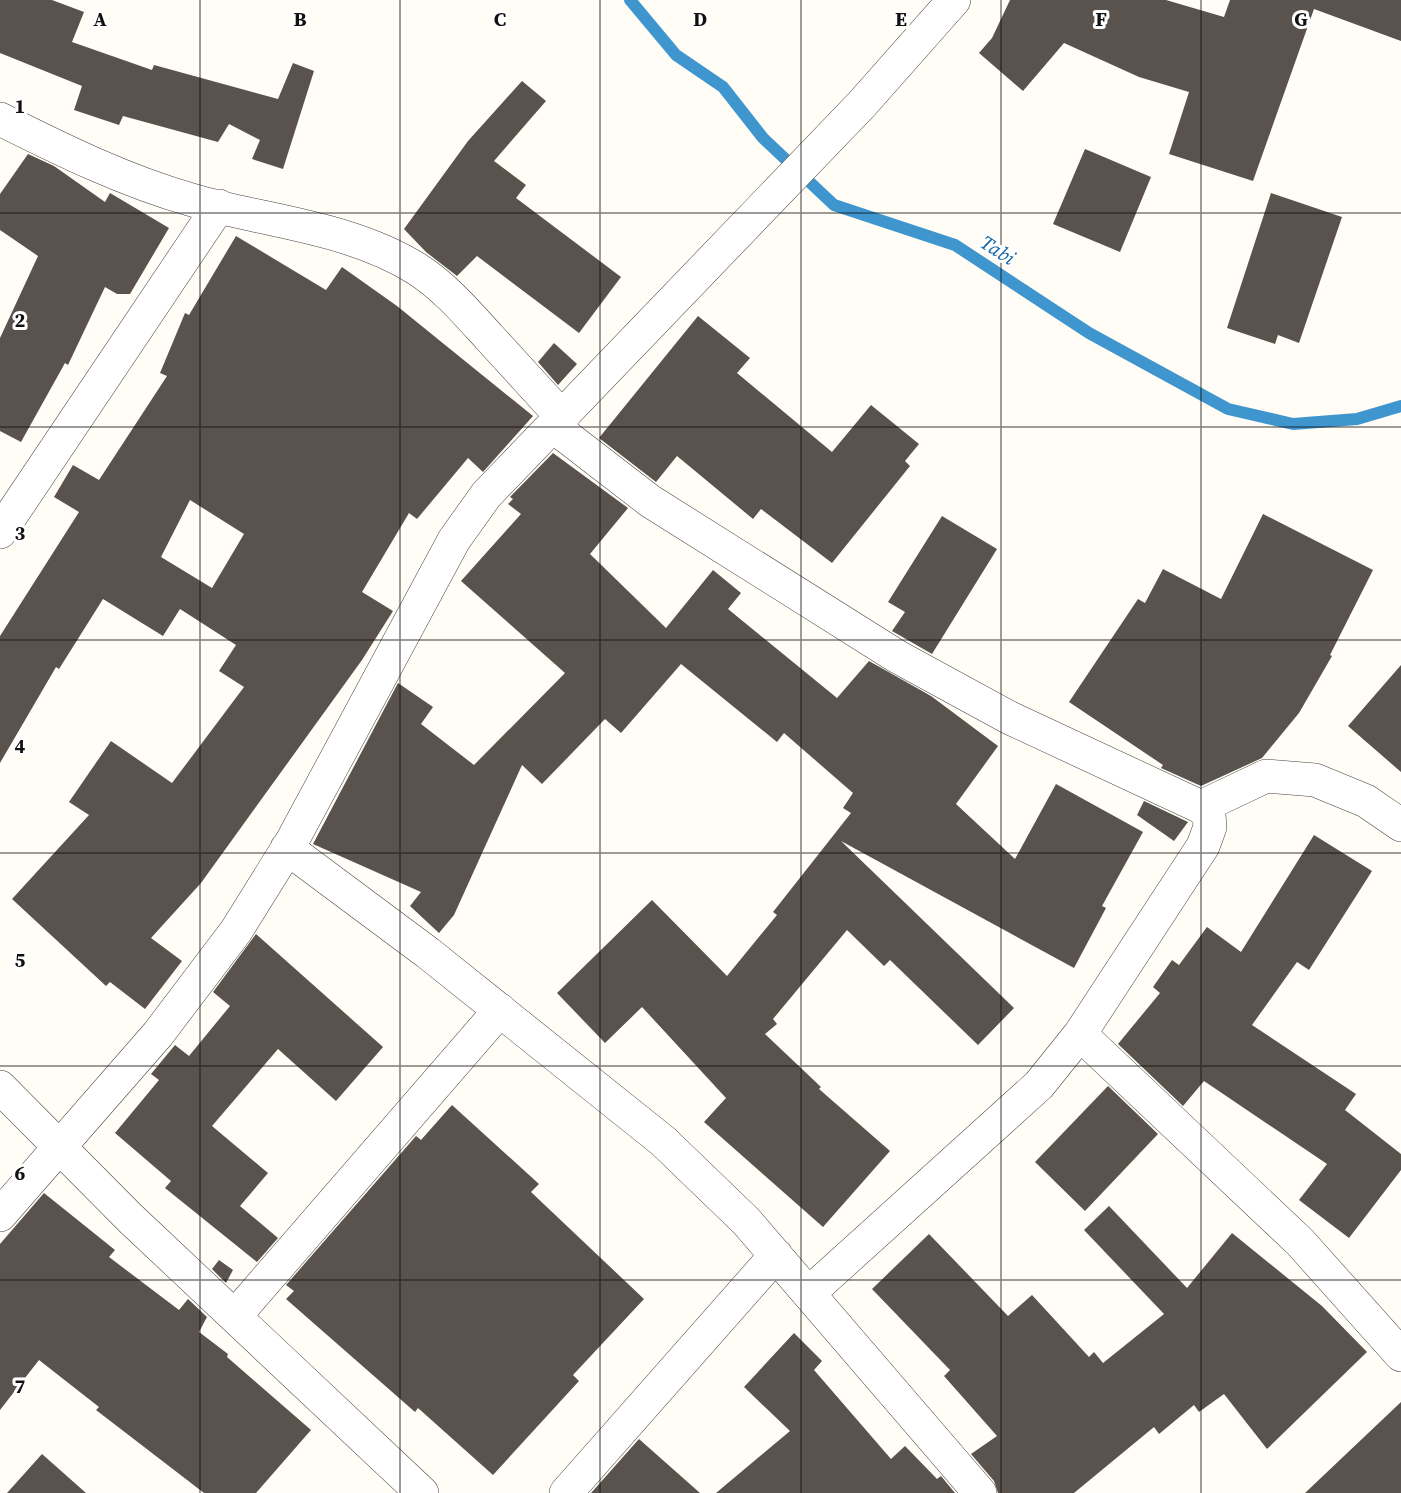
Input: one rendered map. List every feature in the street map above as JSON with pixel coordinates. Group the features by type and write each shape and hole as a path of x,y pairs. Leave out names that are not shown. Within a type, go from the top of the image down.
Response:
{"street":[{"path":"0,1215 158,1034 236,931 287,848 454,540 486,495 559,422 862,104 954,0"},
{"path":"0,119 58,148 147,186 347,237 393,256 419,270 455,300 559,422 650,501 898,657 1010,718 1202,807 1209,815 1209,827 1203,846 1080,1034 1039,1084 808,1293"},
{"path":"0,532 219,206"},
{"path":"1202,807 1266,776 1316,780 1366,801 1401,825"},
{"path":"287,848 428,953 663,1141 747,1221 980,1493"},
{"path":"235,1316 500,1010"},
{"path":"1080,1034 1300,1242 1401,1355"},
{"path":"0,1087 58,1146 422,1493"},
{"path":"566,1493 776,1255"}],"building":[{"path":"0,0 52,0 84,12 72,42 152,70 154,65 278,99 293,63 314,71 283,169 252,159 260,140 229,124 218,142 123,116 119,125 74,110 82,86 0,53"},
{"path":"1010,0 1166,0 1224,17 1230,0 1401,0 1401,41 1314,9 1253,181 1169,154 1189,92 1139,77 1064,43 1023,91 979,53 992,38"},
{"path":"522,81 546,101 494,161 526,185 516,198 621,277 579,333 477,256 457,276 426,252 404,229 468,141"},
{"path":"1085,149 1151,177 1120,252 1053,224"},
{"path":"28,154 54,166 105,202 110,193 169,228 130,294 117,294 105,287 68,365 65,363 21,442 0,431 0,338 38,256 0,230 0,194"},
{"path":"1271,193 1342,217 1299,343 1278,335 1275,344 1227,328"},
{"path":"236,236 326,290 342,267 397,306 533,416 483,472 468,458 417,519 409,513 362,592 393,611 362,660 201,883 151,938 182,961 145,1009 110,982 106,986 12,899 89,815 69,802 111,741 172,783 244,687 219,671 236,645 180,609 163,636 103,599 59,669 56,667 0,763 0,636 79,512 54,497 73,465 99,480 167,376 160,373 185,313 189,315","holes":["190,500 244,534 212,588 161,557"]},
{"path":"698,316 750,358 737,373 832,452 871,405 919,444 905,461 910,466 832,563 761,509 753,519 677,456 656,482 599,438"},
{"path":"554,343 577,364 558,385 538,362"},
{"path":"553,453 628,508 590,554 666,628 713,570 741,593 728,609 837,698 869,661 931,696 998,746 956,804 1015,859 1056,784 1143,832 1102,906 1106,908 1074,968 841,841 1014,1008 978,1045 890,960 884,966 847,930 773,1019 777,1024 765,1034 821,1087 819,1089 890,1151 823,1227 704,1122 726,1098 642,1007 605,1043 557,993 652,900 727,976 777,915 773,912 851,813 843,808 853,793 784,733 777,742 681,664 621,733 605,719 542,784 522,765 454,915 439,933 410,906 421,892 313,844 398,683 433,707 421,724 474,765 565,673 461,581 521,514 508,504 513,499 510,497"},
{"path":"1263,514 1373,570 1330,655 1332,656 1299,713 1262,758 1201,786 1161,768 1163,765 1069,702 1138,599 1145,603 1163,569 1221,599"},
{"path":"942,516 997,549 932,654 892,631 905,612 888,602"},
{"path":"1401,665 1401,772 1348,726"},
{"path":"1144,801 1188,822 1174,841 1137,815"},
{"path":"1314,835 1372,871 1309,970 1297,962 1252,1025 1356,1094 1345,1110 1401,1154 1401,1170 1349,1238 1299,1200 1327,1164 1204,1081 1183,1106 1118,1044 1160,993 1153,987 1172,960 1179,965 1207,927 1241,952"},
{"path":"256,934 383,1047 336,1101 278,1049 212,1126 268,1173 240,1206 278,1238 257,1262 165,1188 171,1181 115,1133 159,1080 151,1074 175,1045 189,1056 230,1006 213,992"},
{"path":"1108,1086 1158,1134 1085,1211 1035,1162"},
{"path":"452,1105 539,1184 531,1192 644,1299 573,1375 579,1381 493,1475 418,1408 415,1412 286,1299 294,1291 286,1285 416,1136 421,1140"},
{"path":"44,1193 115,1250 109,1257 179,1310 188,1299 207,1317 199,1332 228,1354 227,1357 311,1430 256,1493 204,1493 96,1410 99,1407 39,1360 0,1410 0,1244"},
{"path":"1109,1206 1187,1288 1232,1233 1322,1306 1367,1352 1267,1449 1224,1394 1199,1412 1194,1405 1159,1434 1154,1427 1074,1493 998,1493 994,1481 971,1454 997,1436 944,1376 950,1370 872,1289 929,1234 1008,1316 1032,1295 1089,1357 1094,1352 1103,1363 1164,1314 1084,1230"},
{"path":"219,1260 233,1270 226,1283 212,1269"},
{"path":"794,1333 822,1361 814,1370 891,1459 905,1446 937,1479 941,1476 955,1493 716,1493 790,1431 744,1387"},
{"path":"1401,1402 1401,1493 1305,1493"},
{"path":"639,1439 700,1493 591,1493"},
{"path":"42,1454 86,1493 7,1493"}],"waterway":[{"name":"Tabi","path":"630,0 676,55 723,87 763,138 834,205 955,245 1089,333 1228,409 1293,424 1357,419 1401,406"}]}
